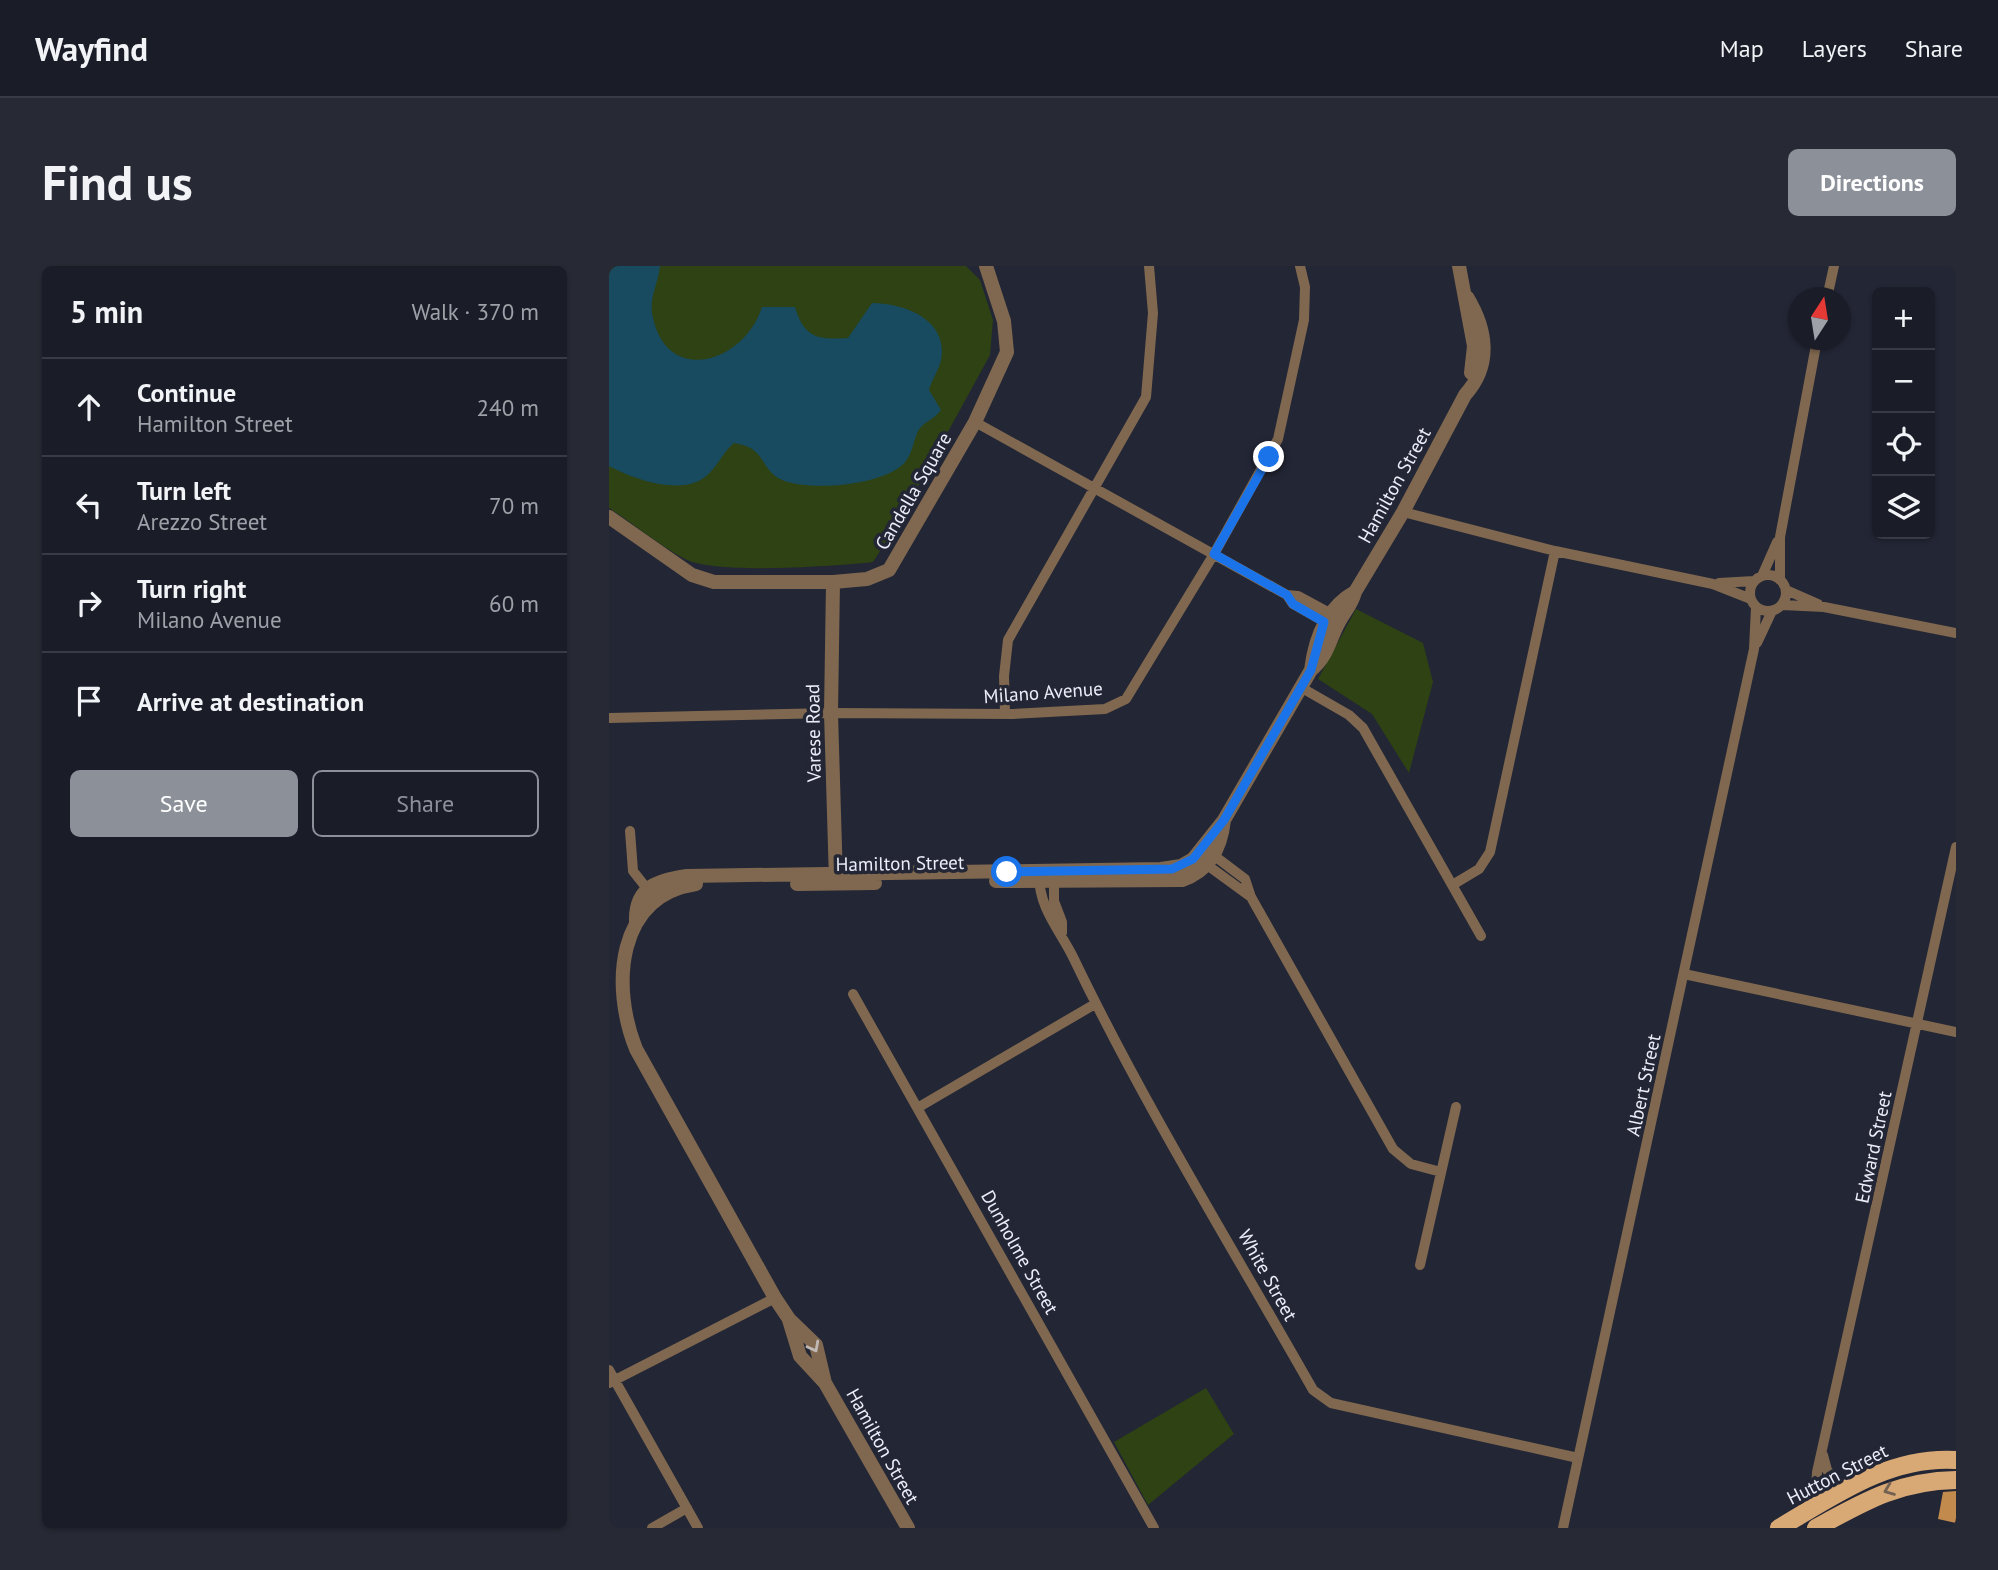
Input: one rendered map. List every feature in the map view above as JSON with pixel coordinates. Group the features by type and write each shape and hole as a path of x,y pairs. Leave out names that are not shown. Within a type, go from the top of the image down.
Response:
{"main road":[{"name":"Hutton Street","path":"1779,1528 1842,1491 1891,1468 1915,1461 1956,1460"},
{"name":"Hutton Street","path":"1816,1528 1870,1498 1897,1487 1930,1480 1956,1480"}],"street":[{"name":"Candella Square","path":"609,517 692,575 714,582 833,582 867,579 889,570 975,422 1007,352 1004,321 986,266"},
{"path":"1005,715 1004,676 1008,640 1150,388 1153,313 1149,266"},
{"name":"Milano Avenue","path":"609,718 831,713 1005,715 1105,709 1126,699 1214,554 1282,429 1304,320 1305,287 1300,266"},
{"name":"Hamilton Street","path":"908,1528 825,1383 800,1356 789,1319 636,1049 627,1026 623,1004 623,963 636,921 652,895 679,887 742,880 1047,877 1172,882 1193,877 1223,834 1224,820 1311,670 1324,660 1332,621 1351,606 1355,592 1403,512 1465,395 1475,358 1467,297 1459,266"},
{"path":"1829,287 1834,266"},
{"path":"1783,585 1780,537 1815,350"},
{"path":"975,422 1287,595 1293,604 1332,621"},
{"path":"1403,512 1555,551 1713,583 1753,603 1777,608 1824,607 1956,633"},
{"path":"1758,579 1780,537"},
{"path":"1454,884 1479,869 1490,852 1555,551"},
{"path":"1713,583 1758,579 1783,585 1824,607"},
{"name":"Albert Street","path":"1563,1528 1754,649 1753,603 1758,579"},
{"name":"Varese Road","path":"833,582 831,713 836,879"},
{"name":"Albert Street","path":"1754,649 1777,608 1783,585"},
{"path":"1302,688 1349,715 1363,728 1454,884 1481,936"},
{"path":"630,831 633,872 652,895"},
{"name":"Edward Street","path":"1815,1507 1817,1472 1823,1455 1956,847"},
{"path":"1206,855 1245,879 1251,897 1393,1149 1411,1164 1441,1172"},
{"name":"White Street","path":"1047,877 1062,933 1095,1003 1313,1391 1331,1403 1578,1458"},
{"path":"1684,975 1956,1032"},
{"name":"Dunholme Street","path":"853,994 1154,1528"},
{"path":"919,1107 1095,1003"},
{"path":"1420,1265 1456,1107"},
{"path":"698,1528 611,1378 775,1297"},
{"path":"1823,1455 1827,1471 1842,1491"},
{"path":"652,1528 687,1508"}],"green space":[{"path":"609,266 966,266 980,280 993,320 990,355 897,525 873,562 776,568 700,564 675,553 609,508"},
{"path":"1356,609 1423,643 1433,682 1409,773 1372,714 1318,679"},
{"path":"1206,1388 1234,1434 1148,1505 1114,1442"}],"water":[{"path":"609,266 660,266 652,298 653,318 661,339 674,353 689,359 706,359 724,353 739,342 753,326 762,307 795,307 808,331 828,338 848,338 872,303 910,310 931,324 942,346 939,367 929,390 941,410 918,431 906,461 896,470 864,481 825,486 790,483 772,473 752,449 734,443 709,473 695,483 657,484 619,471 609,466"}],"building":[{"path":"1956,1491 1956,1523 1938,1519 1943,1492"}],"route":[{"path":"1007,872 1172,869 1193,859 1213,830 1224,820 1302,688 1311,670 1324,622 1293,604 1287,595 1214,554 1269,457"}]}
